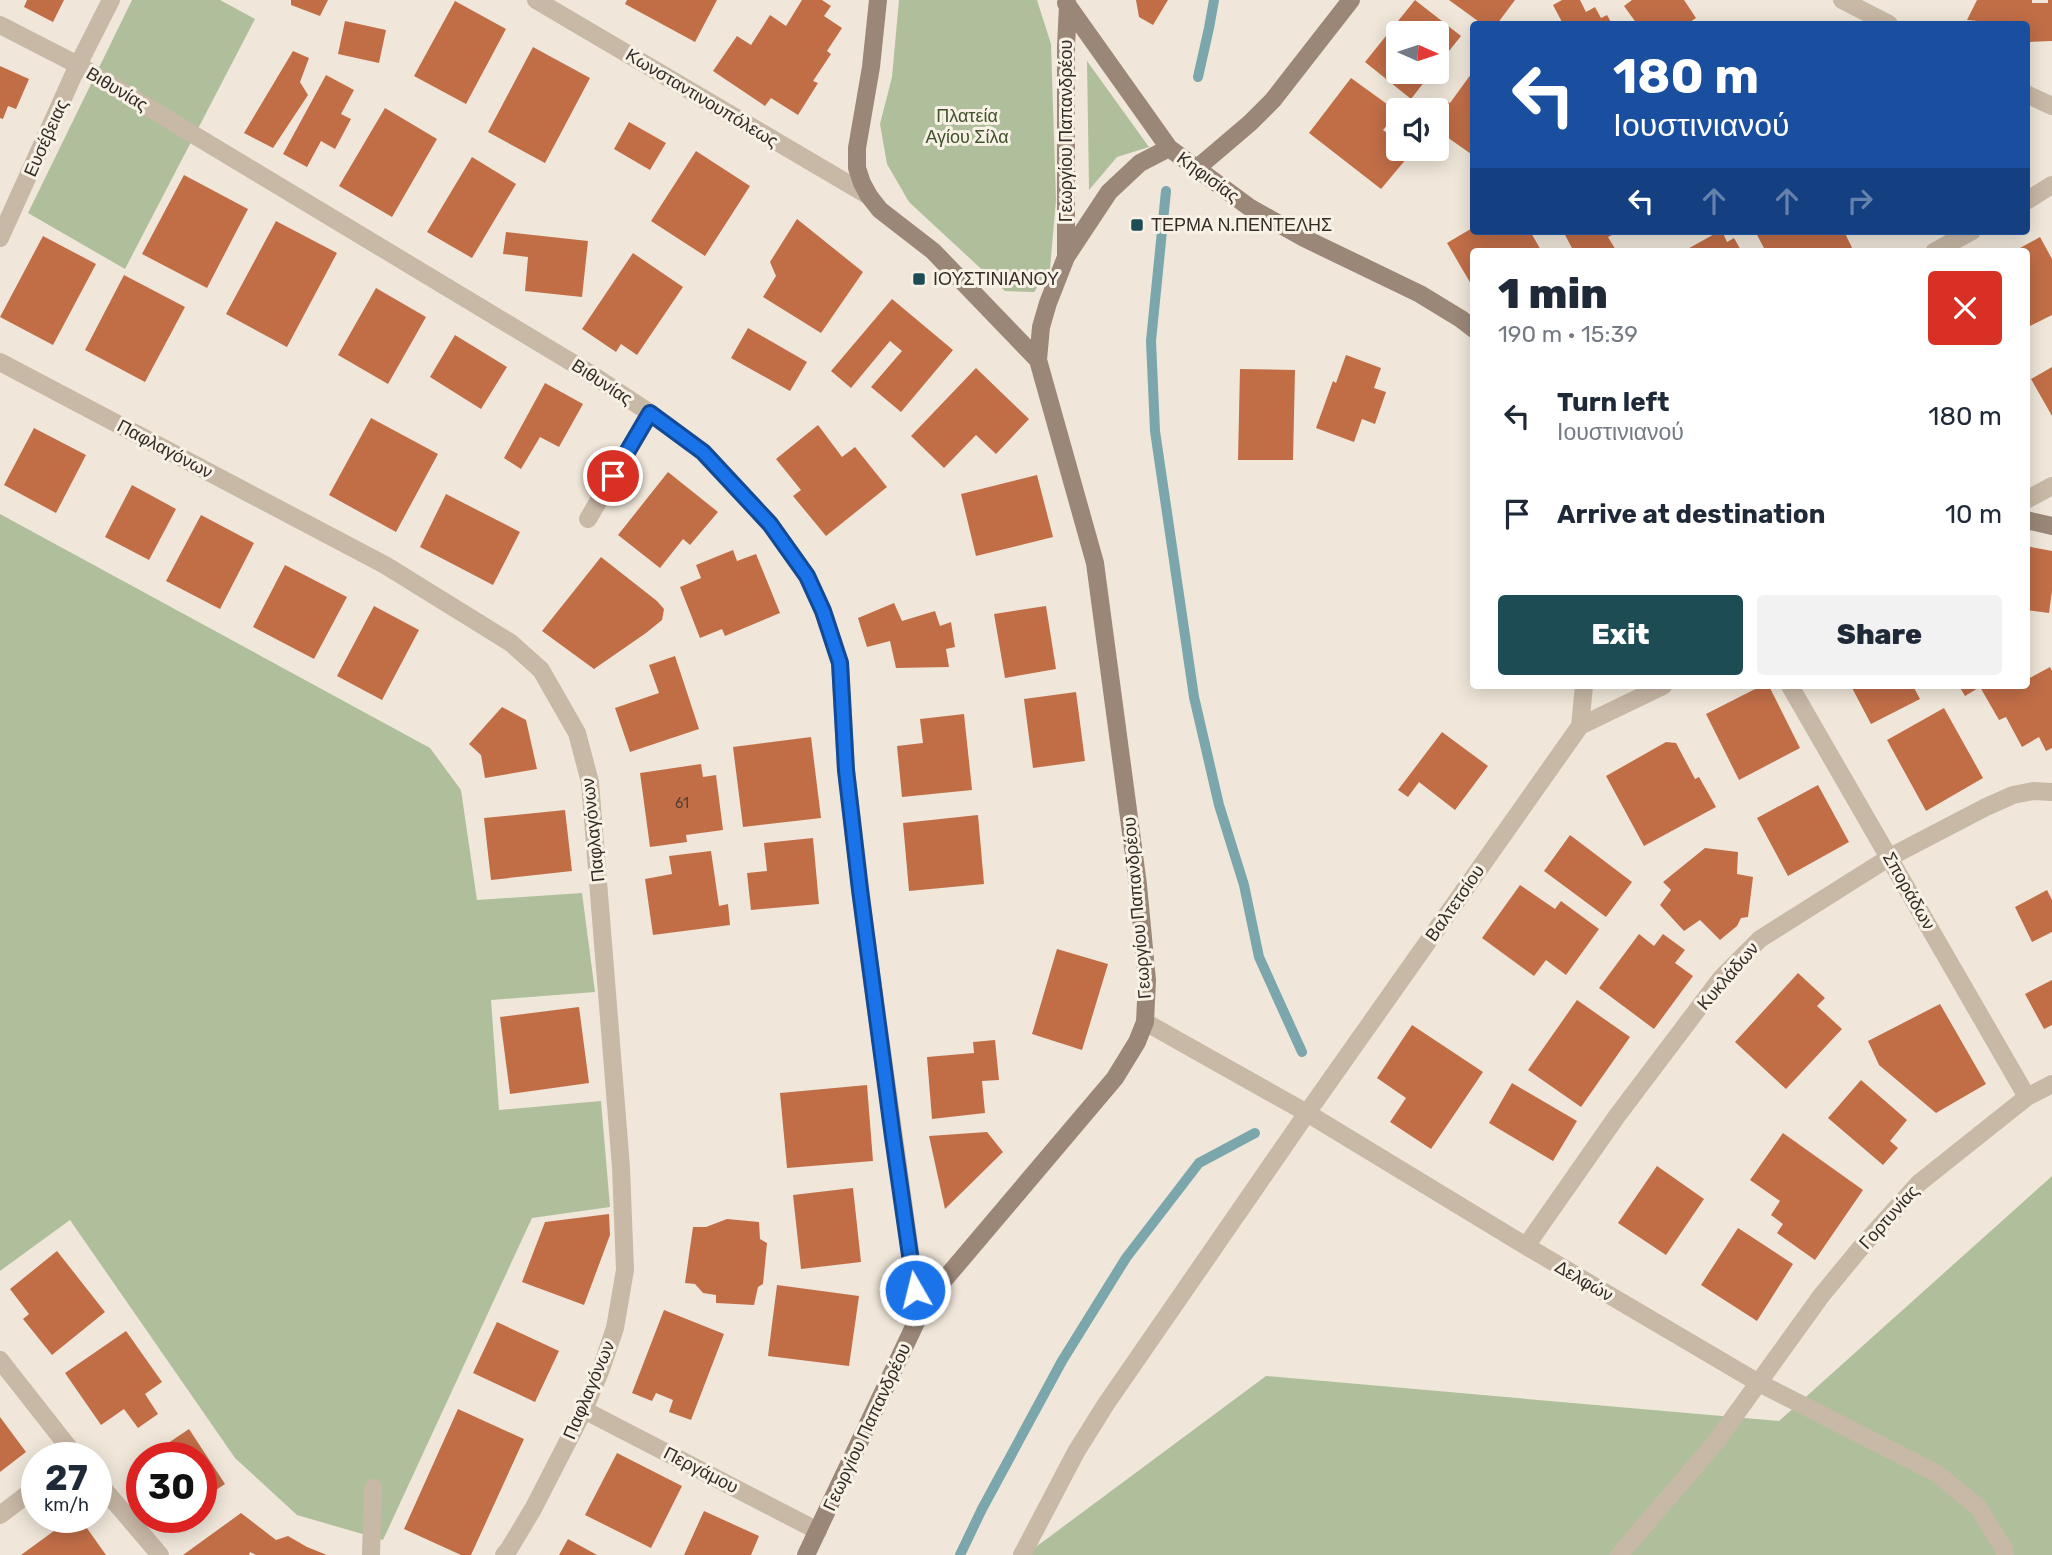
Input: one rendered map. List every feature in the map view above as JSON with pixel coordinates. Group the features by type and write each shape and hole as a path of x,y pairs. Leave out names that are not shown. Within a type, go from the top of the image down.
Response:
{"street":[{"name":"Ευσέβειας","path":"0,238 78,65 111,0"},
{"name":"Κωνσταντινουπόλεως","path":"536,0 869,196"},
{"name":"Κωνσταντινουπόλεως","path":"878,0 871,67 857,148 857,168 869,196 880,210 933,251 1038,360"},
{"path":"1196,169 1273,100 1351,0"},
{"path":"1842,0 1883,21"},
{"name":"Κηφισίας","path":"1066,3 1169,148 1249,207 1420,295 1470,326"},
{"name":"Γεωργίου Παπανδρέου","path":"1066,3 1066,257"},
{"name":"Βιθυνίας","path":"0,25 78,65 591,374 703,452 770,524 807,576 823,611 840,663 846,770 919,1316"},
{"path":"2030,96 2052,106"},
{"name":"Γεωργίου Παπανδρέου","path":"806,1555 919,1316 944,1280 1115,1078 1137,1042 1144,1022 1147,980 1138,885 1095,563 1038,360 1041,327 1066,257 1109,192 1140,163 1169,148"},
{"path":"2030,199 2052,185"},
{"path":"1941,248 1965,235"},
{"name":"Παφλαγόνων","path":"0,362 385,565 511,643 541,670 577,733 592,796 621,1167 625,1270 615,1328 584,1410 533,1509 504,1555"},
{"path":"589,519 650,413"},
{"path":"2030,498 2052,485"},
{"path":"2030,521 2052,526"},
{"name":"Βαλτετσίου","path":"1022,1555 1054,1491 1106,1404 1580,726 1584,689"},
{"path":"1580,726 1657,689"},
{"name":"Σποράδων","path":"1792,689 2027,1097"},
{"name":"Κυκλάδων","path":"1526,1246 1617,1116 1722,977 1760,939 1890,857 1986,807 2013,795 2033,791 2052,792"},
{"name":"Δελφών","path":"1144,1022 1307,1113 1757,1382 1936,1473 1979,1507 2005,1555"},
{"name":"Γορτυνίας","path":"1619,1555 1715,1443 1821,1296 1919,1183 2027,1097 2052,1084"},
{"path":"0,1360 64,1442"},
{"name":"Περγάμου","path":"584,1410 818,1531"},
{"path":"371,1555 373,1488"},
{"path":"0,1515 21,1499"},
{"path":"112,1499 160,1555"}],"green space":[{"path":"132,0 220,0 255,19 125,269 28,213"},
{"name":"Πλατεία Αγίου Σίλα","path":"899,0 1037,0 1051,44 1056,200 1050,269 1034,292 1005,291 909,202 887,164 880,124 892,77"},
{"path":"1087,61 1149,147 1117,157 1089,190"},
{"path":"0,514 430,748 461,790 477,900 582,893 595,992 491,1000 499,1110 601,1101 610,1207 532,1218 383,1540 297,1515 235,1458 70,1220 0,1271"},
{"path":"2052,1176 2052,1555 1025,1555 1266,1376 1779,1421"}],"building":[{"path":"27,0 64,0 53,22 24,7"},
{"path":"291,0 328,0 320,16 291,5"},
{"path":"627,0 717,0 695,42 625,4"},
{"path":"802,0 822,0 831,6 824,16 842,28 827,51 831,54 813,81 818,83 798,115 771,98 765,106 713,71 737,36 751,45 770,15 786,26"},
{"path":"1136,0 1168,0 1153,25 1139,17"},
{"path":"1415,0 1442,21 1398,21"},
{"path":"1449,0 1515,0 1499,21 1478,21"},
{"path":"1562,0 1580,0 1586,12 1595,7 1601,18 1607,15 1610,21 1561,21 1553,5"},
{"path":"1632,0 1684,0 1696,18 1692,21 1635,21 1624,6"},
{"path":"1977,0 2032,0 2032,3 2048,3 2048,0 2052,0 2052,41 2030,42 2030,21 1967,20"},
{"path":"455,1 506,29 466,104 414,76"},
{"path":"345,21 386,30 379,63 338,54"},
{"path":"1449,27 1461,36 1449,51"},
{"path":"1386,36 1386,79 1365,62"},
{"path":"533,47 590,78 545,163 488,132"},
{"path":"293,51 309,58 300,82 308,95 273,148 244,133"},
{"path":"0,66 29,79 16,109 8,106 3,119 0,118"},
{"path":"326,75 354,90 341,114 351,119 335,149 321,141 307,167 283,154"},
{"path":"1470,76 1470,153 1449,138 1449,102"},
{"path":"1351,78 1386,103 1386,126 1383,130 1386,132 1386,161 1404,161 1381,189 1309,133"},
{"path":"1392,84 1423,84 1410,98"},
{"path":"385,108 437,139 392,217 339,186"},
{"path":"629,122 666,143 650,170 614,149"},
{"path":"696,151 750,186 705,256 651,221"},
{"path":"472,157 516,184 472,258 427,232"},
{"path":"184,175 248,209 207,288 142,254"},
{"path":"797,219 863,272 821,333 763,297 776,276 770,262"},
{"path":"276,221 337,253 287,347 226,314"},
{"path":"1470,229 1470,235 1532,235 1540,248 1470,248 1470,282 1447,243"},
{"path":"506,232 588,241 582,297 525,291 528,257 503,254"},
{"path":"1565,235 1612,235 1608,237 1615,248 1572,248"},
{"path":"1713,235 1724,235 1727,242 1734,238 1740,248 1689,248"},
{"path":"1757,235 1846,235 1852,248 1764,248"},
{"path":"43,236 96,264 53,345 0,317"},
{"path":"2040,237 2052,259 2052,315 2030,326 2030,248 2020,248"},
{"path":"633,253 683,287 637,355 621,344 616,352 582,329"},
{"path":"124,275 185,307 145,382 85,350"},
{"path":"376,288 426,317 388,384 338,355"},
{"path":"892,299 953,350 901,412 871,387 902,351 890,341 851,388 831,371"},
{"path":"748,328 807,362 790,391 731,358"},
{"path":"455,335 507,367 481,409 430,377"},
{"path":"1346,355 1381,368 1374,388 1386,392 1375,424 1362,419 1354,442 1316,428 1333,381 1336,383"},
{"path":"2052,367 2052,416 2031,379"},
{"path":"976,368 1029,419 996,454 976,435 944,468 911,436"},
{"path":"1240,369 1295,370 1293,460 1238,460"},
{"path":"545,383 583,404 559,447 540,437 521,469 504,458"},
{"path":"371,418 438,454 396,532 329,495"},
{"path":"818,425 842,457 855,447 887,487 826,536 793,496 801,490 776,459"},
{"path":"34,428 86,455 56,513 4,485"},
{"path":"668,472 718,512 690,545 683,539 660,568 618,535"},
{"path":"1037,475 1053,537 976,556 961,494"},
{"path":"132,485 176,509 149,560 105,537"},
{"path":"446,494 520,532 493,585 420,547"},
{"path":"201,515 254,543 220,609 166,581"},
{"path":"2030,547 2052,551 2049,613 2030,611"},
{"path":"733,550 737,561 756,554 780,613 725,636 722,629 700,638 680,587 701,578 696,565"},
{"path":"601,557 664,609 662,620 594,669 542,631"},
{"path":"285,565 347,597 314,659 253,627"},
{"path":"894,603 902,621 935,611 940,626 951,622 955,647 946,649 949,667 896,668 890,641 867,647 858,618"},
{"path":"374,606 419,630 382,700 337,676"},
{"path":"1046,606 1056,669 1005,678 994,614"},
{"path":"675,656 699,729 630,752 615,708 659,693 649,665"},
{"path":"2050,667 2052,671 2052,748 2046,751 2039,737 2022,747 2006,717 1999,720 1981,689 2030,689 2030,678"},
{"path":"1755,689 1770,689 1800,748 1739,780 1706,714"},
{"path":"1853,689 1915,689 1920,699 1871,724"},
{"path":"1961,689 1977,689 1965,696"},
{"path":"1076,692 1085,761 1033,768 1024,699"},
{"path":"502,707 526,720 537,769 485,778 481,755 469,744"},
{"path":"1944,708 1983,778 1926,811 1887,740"},
{"path":"964,714 972,790 902,797 897,746 923,743 920,719"},
{"path":"1442,732 1488,766 1455,810 1419,782 1408,797 1398,790"},
{"path":"811,737 821,818 743,827 733,747"},
{"path":"1666,742 1676,743 1695,779 1699,777 1716,807 1644,846 1606,776"},
{"path":"701,764 703,777 716,775 723,830 686,835 687,842 650,847 640,773"},
{"path":"1818,785 1849,842 1788,876 1757,818"},
{"path":"565,810 572,871 491,880 484,818"},
{"path":"978,815 984,884 909,891 903,823"},
{"path":"1570,835 1632,882 1606,917 1544,871"},
{"path":"813,838 819,904 751,910 747,873 767,871 764,843"},
{"path":"1705,848 1738,852 1737,874 1753,877 1748,917 1741,918 1737,926 1720,940 1700,920 1684,931 1660,905 1671,890 1663,882"},
{"path":"711,851 719,906 728,904 730,925 653,935 645,879 672,874 669,856"},
{"path":"1520,885 1555,909 1561,901 1599,929 1566,975 1546,960 1534,976 1482,938"},
{"path":"2047,890 2052,900 2052,932 2032,942 2015,907"},
{"path":"1639,934 1654,946 1663,934 1685,950 1675,963 1693,976 1654,1029 1599,988"},
{"path":"1057,949 1108,964 1082,1050 1032,1034"},
{"path":"1798,973 1825,998 1817,1006 1842,1029 1786,1089 1735,1042"},
{"path":"2052,980 2052,1025 2044,1029 2025,994"},
{"path":"1577,1000 1630,1037 1581,1107 1528,1070"},
{"path":"1940,1004 1986,1084 1936,1113 1879,1065 1868,1041"},
{"path":"579,1007 589,1083 510,1094 500,1017"},
{"path":"1412,1025 1483,1072 1431,1149 1390,1122 1406,1098 1377,1078"},
{"path":"995,1040 999,1080 982,1081 985,1113 932,1119 927,1057 974,1053 973,1042"},
{"path":"1861,1080 1907,1120 1890,1141 1898,1148 1883,1165 1828,1118"},
{"path":"1512,1083 1577,1121 1553,1161 1489,1123"},
{"path":"867,1085 873,1161 787,1168 780,1093"},
{"path":"987,1132 1003,1152 945,1209 929,1136"},
{"path":"1783,1133 1863,1190 1815,1260 1777,1233 1783,1224 1771,1215 1780,1201 1750,1180"},
{"path":"1657,1166 1704,1199 1666,1255 1618,1223"},
{"path":"853,1188 861,1262 801,1269 793,1195"},
{"path":"609,1214 610,1235 584,1305 522,1282 545,1222"},
{"path":"727,1219 759,1222 760,1239 767,1243 763,1284 758,1287 754,1305 716,1303 716,1295 703,1293 695,1284 685,1283 693,1227 706,1227"},
{"path":"1738,1228 1793,1264 1757,1321 1701,1285"},
{"path":"57,1251 105,1312 52,1355 23,1319 29,1314 10,1289"},
{"path":"777,1285 859,1296 849,1366 768,1356"},
{"path":"664,1310 724,1334 691,1420 669,1412 673,1400 656,1393 652,1401 632,1393"},
{"path":"497,1322 559,1351 535,1402 473,1373"},
{"path":"126,1331 162,1382 145,1394 158,1414 138,1428 124,1409 101,1425 65,1373"},
{"path":"458,1409 524,1439 471,1555 461,1555 404,1529"},
{"path":"0,1417 21,1445 21,1456 0,1472"},
{"path":"189,1429 198,1442 170,1442"},
{"path":"617,1453 682,1486 651,1548 585,1515"},
{"path":"217,1472 225,1484 217,1489"},
{"path":"704,1511 759,1536 751,1555 684,1555"},
{"path":"241,1513 276,1540 288,1536 327,1555 256,1555 250,1552 249,1555 183,1555 217,1533"},
{"path":"51,1533 90,1533 106,1555 21,1555"},
{"path":"568,1539 597,1555 559,1555"}],"waterway":[{"path":"1198,77 1214,0"},
{"path":"1166,191 1151,341 1155,431 1194,697 1219,805 1244,885 1259,957 1302,1052"},
{"path":"960,1555 1062,1361 1126,1258 1199,1163 1255,1133"}],"place":[{"name":"ΤΕΡΜΑ Ν.ΠΕΝΤΕΛΗΣ","path":"1137,225"},
{"name":"ΙΟΥΣΤΙΝΙΑΝΟΥ","path":"919,279"}],"route":[{"path":"613,476 650,413 703,452 770,524 807,576 823,611 840,663 846,770 860,890 915,1290"}]}
